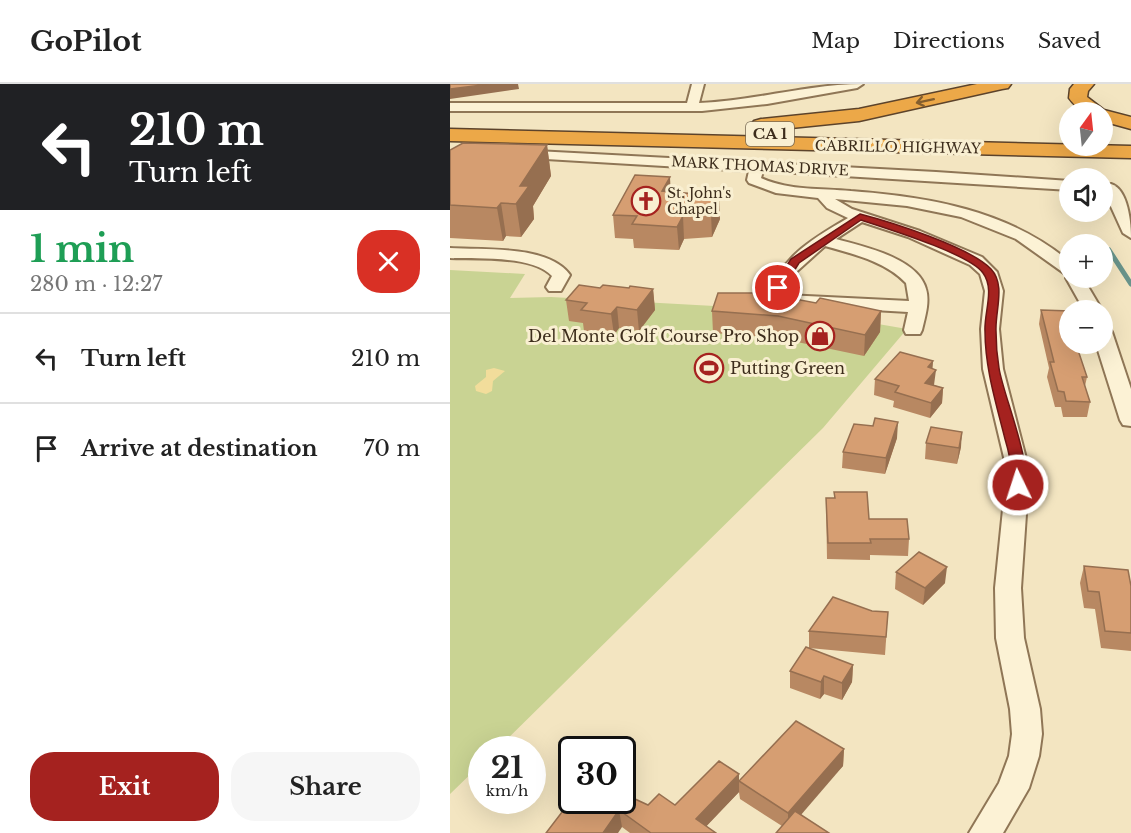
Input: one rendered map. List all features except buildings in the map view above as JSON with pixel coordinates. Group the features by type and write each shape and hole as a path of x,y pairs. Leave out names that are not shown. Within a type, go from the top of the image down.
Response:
{"highway":[{"path":"982,89 1002,84"},
{"path":"471,128 720,126 786,123 872,112 1007,84"},
{"path":"1082,102 1078,98 1078,89 1085,84"},
{"path":"1113,118 1131,123"},
{"name":"CABRILLO HIGHWAY","path":"450,128 1059,140"},
{"name":"CABRILLO HIGHWAY","path":"450,135 1131,152"},
{"path":"564,138 694,148 1131,167"},
{"path":"1113,140 1131,139"},
{"path":"1059,165 1131,172"}],"street":[{"path":"692,107 698,84"},
{"path":"450,107 692,107 767,100 857,84"},
{"name":"MARK THOMAS DRIVE","path":"505,153 759,166 1059,185"},
{"path":"759,166 754,174 754,180 763,185 901,200 972,215 1028,240 1059,264"},
{"path":"1113,188 1131,190"},
{"path":"822,193 832,205 860,217 914,234 976,261 988,272 994,291 990,329 993,369 1018,471 1008,588 1010,638 1025,709 1027,734 1024,756 1013,788 986,833"},
{"path":"1113,199 1131,233"},
{"path":"860,217 795,261 784,275 776,300 918,307"},
{"path":"824,240 866,254 904,271 916,286 918,307 913,330"},
{"path":"450,253 547,262 557,268 561,274 555,287"},
{"path":"1109,354 1131,420"}],"green space":[{"path":"450,270 525,274 510,298 551,297 803,311 907,329 823,428 510,736 468,736 468,777 450,794"}],"sand":[{"path":"494,368 505,371 493,381 492,391 486,394 476,391 475,386 486,377 486,370"}],"waterway":[{"path":"1113,256 1131,284"}],"place":[{"name":"St. John's Chapel","path":"646,201"},
{"name":"Del Monte Golf Course Pro Shop","path":"820,336"},
{"name":"Putting Green","path":"709,368"}],"route":[{"path":"778,288 784,275 795,261 860,217 914,234 976,261 988,272 994,291 990,329 993,369 1014,447 1018,485"}]}
